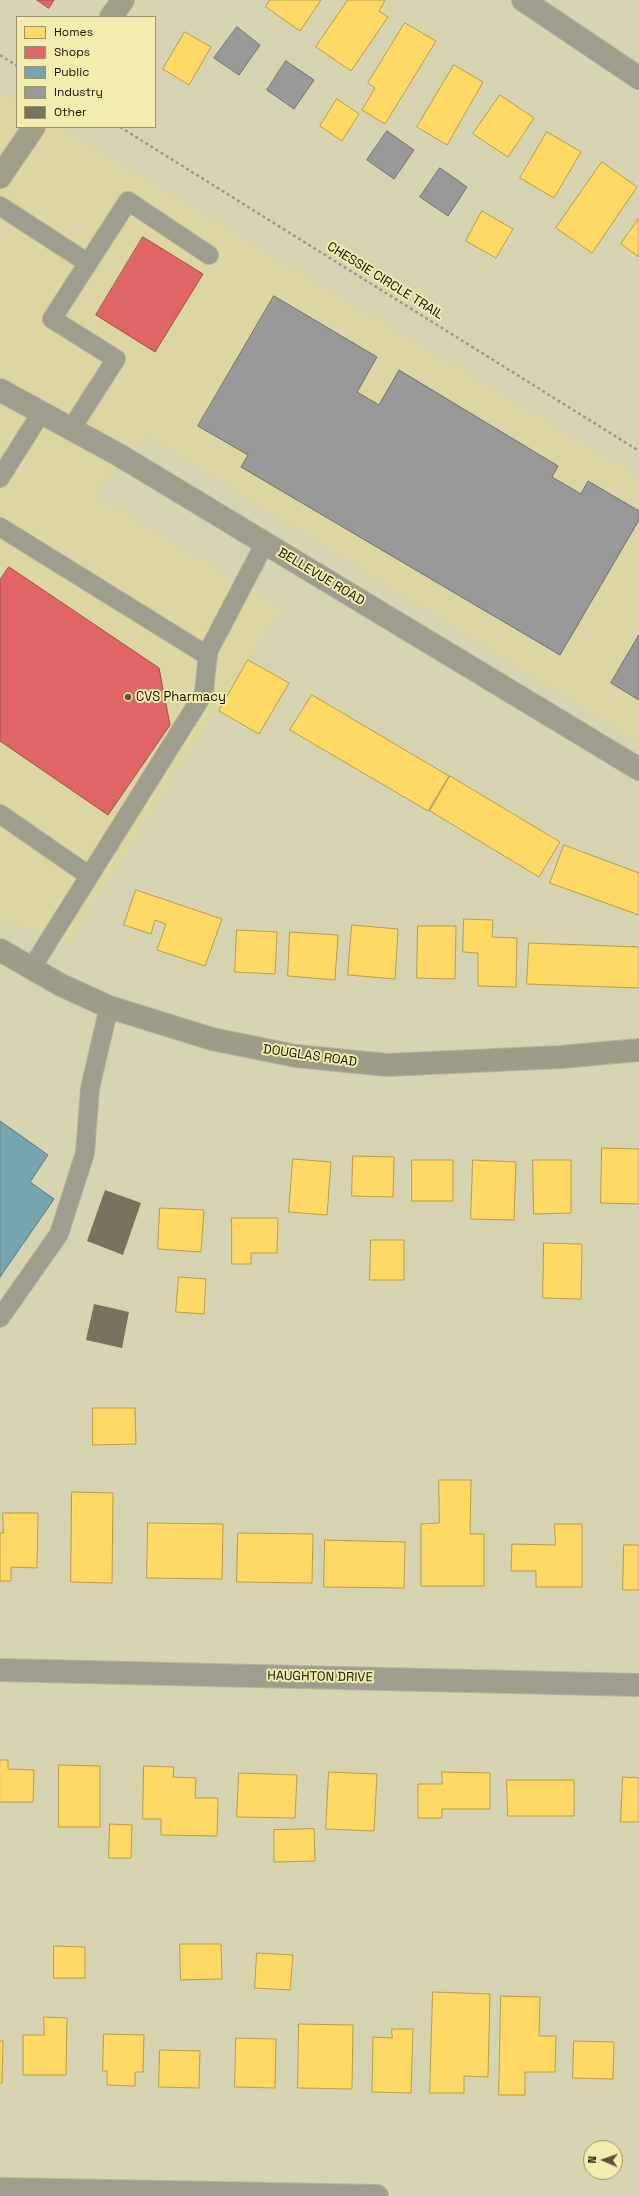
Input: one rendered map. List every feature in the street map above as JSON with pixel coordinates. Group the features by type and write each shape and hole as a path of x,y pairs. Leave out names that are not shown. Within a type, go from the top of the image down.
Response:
{"main road":[{"path":"112,16 123,0"},
{"path":"0,177 33,128"}],"street":[{"path":"523,0 639,78"},
{"name":"BELLEVUE ROAD","path":"0,390 119,455 639,769"},
{"name":"DOUGLAS ROAD","path":"0,950 66,988 109,1008 212,1039 296,1056 342,1062 387,1065 561,1057 639,1050"},
{"name":"HAUGHTON DRIVE","path":"0,1670 639,1685"},
{"path":"0,2189 23,2193 377,2196"}],"lane":[{"path":"71,429 116,360 52,319 128,201 209,255"},
{"path":"0,206 88,263"},
{"path":"0,478 41,413"},
{"path":"0,527 208,656"},
{"path":"31,969 88,875 204,692 208,656 265,543"},
{"path":"0,814 88,875"},
{"path":"0,1318 58,1234 85,1153 90,1088 109,1008"}],"path":[{"path":"0,55 16,65"},
{"name":"CHESSIE CIRCLE TRAIL","path":"122,128 639,452"}],"shaded area":[{"path":"0,91 16,100 16,128 61,128 639,477 639,742 147,435 93,494 281,608 70,941 0,920"}],"building: Homes":[{"path":"270,0 321,0 300,31 266,7"},
{"path":"348,0 385,0 379,11 388,17 351,71 316,47"},
{"path":"405,23 436,41 385,124 362,110 375,88 368,83"},
{"path":"185,32 211,47 189,85 163,69"},
{"path":"454,65 483,82 447,145 417,127"},
{"path":"500,95 534,118 508,157 473,134"},
{"path":"337,99 359,114 342,141 320,126"},
{"path":"547,132 581,152 554,198 520,178"},
{"path":"602,162 637,187 592,253 556,228"},
{"path":"482,211 513,229 496,258 466,241"},
{"path":"639,218 639,257 621,244"},
{"path":"248,660 289,683 259,734 219,711"},
{"path":"312,695 449,776 428,811 290,730"},
{"path":"450,776 560,842 539,877 430,811"},
{"path":"564,845 639,873 639,915 550,883"},
{"path":"136,890 222,919 205,966 157,950 166,924 155,920 151,934 124,925"},
{"path":"464,919 493,920 492,937 517,938 516,987 478,986 478,953 463,952"},
{"path":"352,925 398,929 395,979 348,975"},
{"path":"418,926 456,926 455,979 417,978"},
{"path":"237,930 277,932 275,974 235,972"},
{"path":"290,932 338,935 335,980 288,976"},
{"path":"529,943 639,947 639,988 527,984"},
{"path":"602,1148 639,1149 639,1204 601,1203"},
{"path":"353,1156 394,1157 393,1197 352,1196"},
{"path":"293,1159 331,1162 327,1215 289,1212"},
{"path":"412,1160 453,1160 453,1201 412,1201"},
{"path":"473,1160 516,1162 514,1220 471,1219"},
{"path":"533,1160 571,1160 571,1213 534,1214"},
{"path":"160,1208 204,1210 201,1252 158,1249"},
{"path":"232,1218 278,1218 277,1253 251,1253 251,1264 232,1264"},
{"path":"371,1240 404,1240 404,1280 370,1280"},
{"path":"544,1243 582,1244 581,1299 543,1298"},
{"path":"179,1277 206,1279 204,1314 176,1312"},
{"path":"93,1408 135,1408 136,1444 93,1445"},
{"path":"439,1480 471,1480 470,1534 484,1534 484,1586 421,1586 421,1524 439,1523"},
{"path":"72,1492 113,1493 112,1583 71,1582"},
{"path":"3,1513 38,1513 37,1568 11,1567 11,1581 0,1581 0,1533 3,1533"},
{"path":"148,1523 223,1524 222,1579 147,1578"},
{"path":"555,1524 582,1524 582,1587 536,1587 536,1571 511,1571 512,1544 555,1545"},
{"path":"238,1533 313,1534 312,1583 237,1582"},
{"path":"325,1540 405,1542 404,1588 324,1587"},
{"path":"624,1545 639,1545 639,1590 623,1590"},
{"path":"0,1760 8,1760 8,1769 34,1770 33,1802 0,1802"},
{"path":"59,1765 100,1766 100,1827 59,1827"},
{"path":"144,1766 174,1767 173,1777 196,1778 195,1798 218,1798 217,1836 161,1835 161,1819 143,1819"},
{"path":"329,1772 377,1774 374,1831 326,1829"},
{"path":"442,1772 490,1773 490,1809 442,1809 442,1818 418,1818 418,1784 442,1784"},
{"path":"239,1773 297,1775 295,1818 237,1817"},
{"path":"623,1777 639,1778 639,1822 621,1822"},
{"path":"507,1780 574,1780 574,1816 508,1816"},
{"path":"110,1824 132,1825 131,1858 109,1858"},
{"path":"314,1829 315,1861 274,1862 274,1830"},
{"path":"180,1944 221,1944 222,1979 181,1980"},
{"path":"54,1946 85,1947 85,1978 54,1978"},
{"path":"257,1953 293,1955 290,1990 255,1988"},
{"path":"433,1992 490,1994 488,2077 464,2076 464,2093 430,2093"},
{"path":"501,1996 540,1997 539,2036 556,2036 555,2072 525,2072 525,2095 499,2095"},
{"path":"44,2017 67,2018 66,2075 23,2075 23,2035 44,2035"},
{"path":"299,2024 353,2025 352,2089 298,2088"},
{"path":"392,2029 413,2029 411,2093 372,2092 373,2037 392,2038"},
{"path":"104,2034 144,2035 143,2072 135,2072 135,2086 107,2085 107,2071 103,2071"},
{"path":"236,2038 276,2039 275,2088 235,2087"},
{"path":"0,2041 3,2041 2,2083 0,2083"},
{"path":"574,2041 614,2042 613,2079 573,2078"},
{"path":"160,2050 200,2051 199,2088 159,2087"}],"building: Shops":[{"path":"37,0 54,0 49,8"},
{"path":"143,237 203,274 155,352 96,315"},
{"name":"CVS Pharmacy","path":"9,567 159,668 170,725 108,815 0,741 0,580"}],"building: Public":[{"path":"0,1121 48,1155 30,1182 54,1199 0,1277"}],"building: Industry":[{"path":"237,27 260,45 239,75 214,58"},
{"path":"286,61 314,80 294,109 267,90"},
{"path":"387,131 414,150 394,179 367,160"},
{"path":"440,168 467,187 448,216 420,197"},
{"path":"274,296 377,357 357,392 379,405 399,370 558,466 552,477 581,494 588,481 639,511 639,520 560,655 241,467 248,455 198,426"},
{"path":"639,635 639,700 611,683"}],"building: Other":[{"path":"105,1190 141,1203 123,1255 87,1241"},
{"path":"94,1304 129,1312 122,1348 86,1340"}],"place":[{"name":"CVS Pharmacy","path":"128,697"}]}
